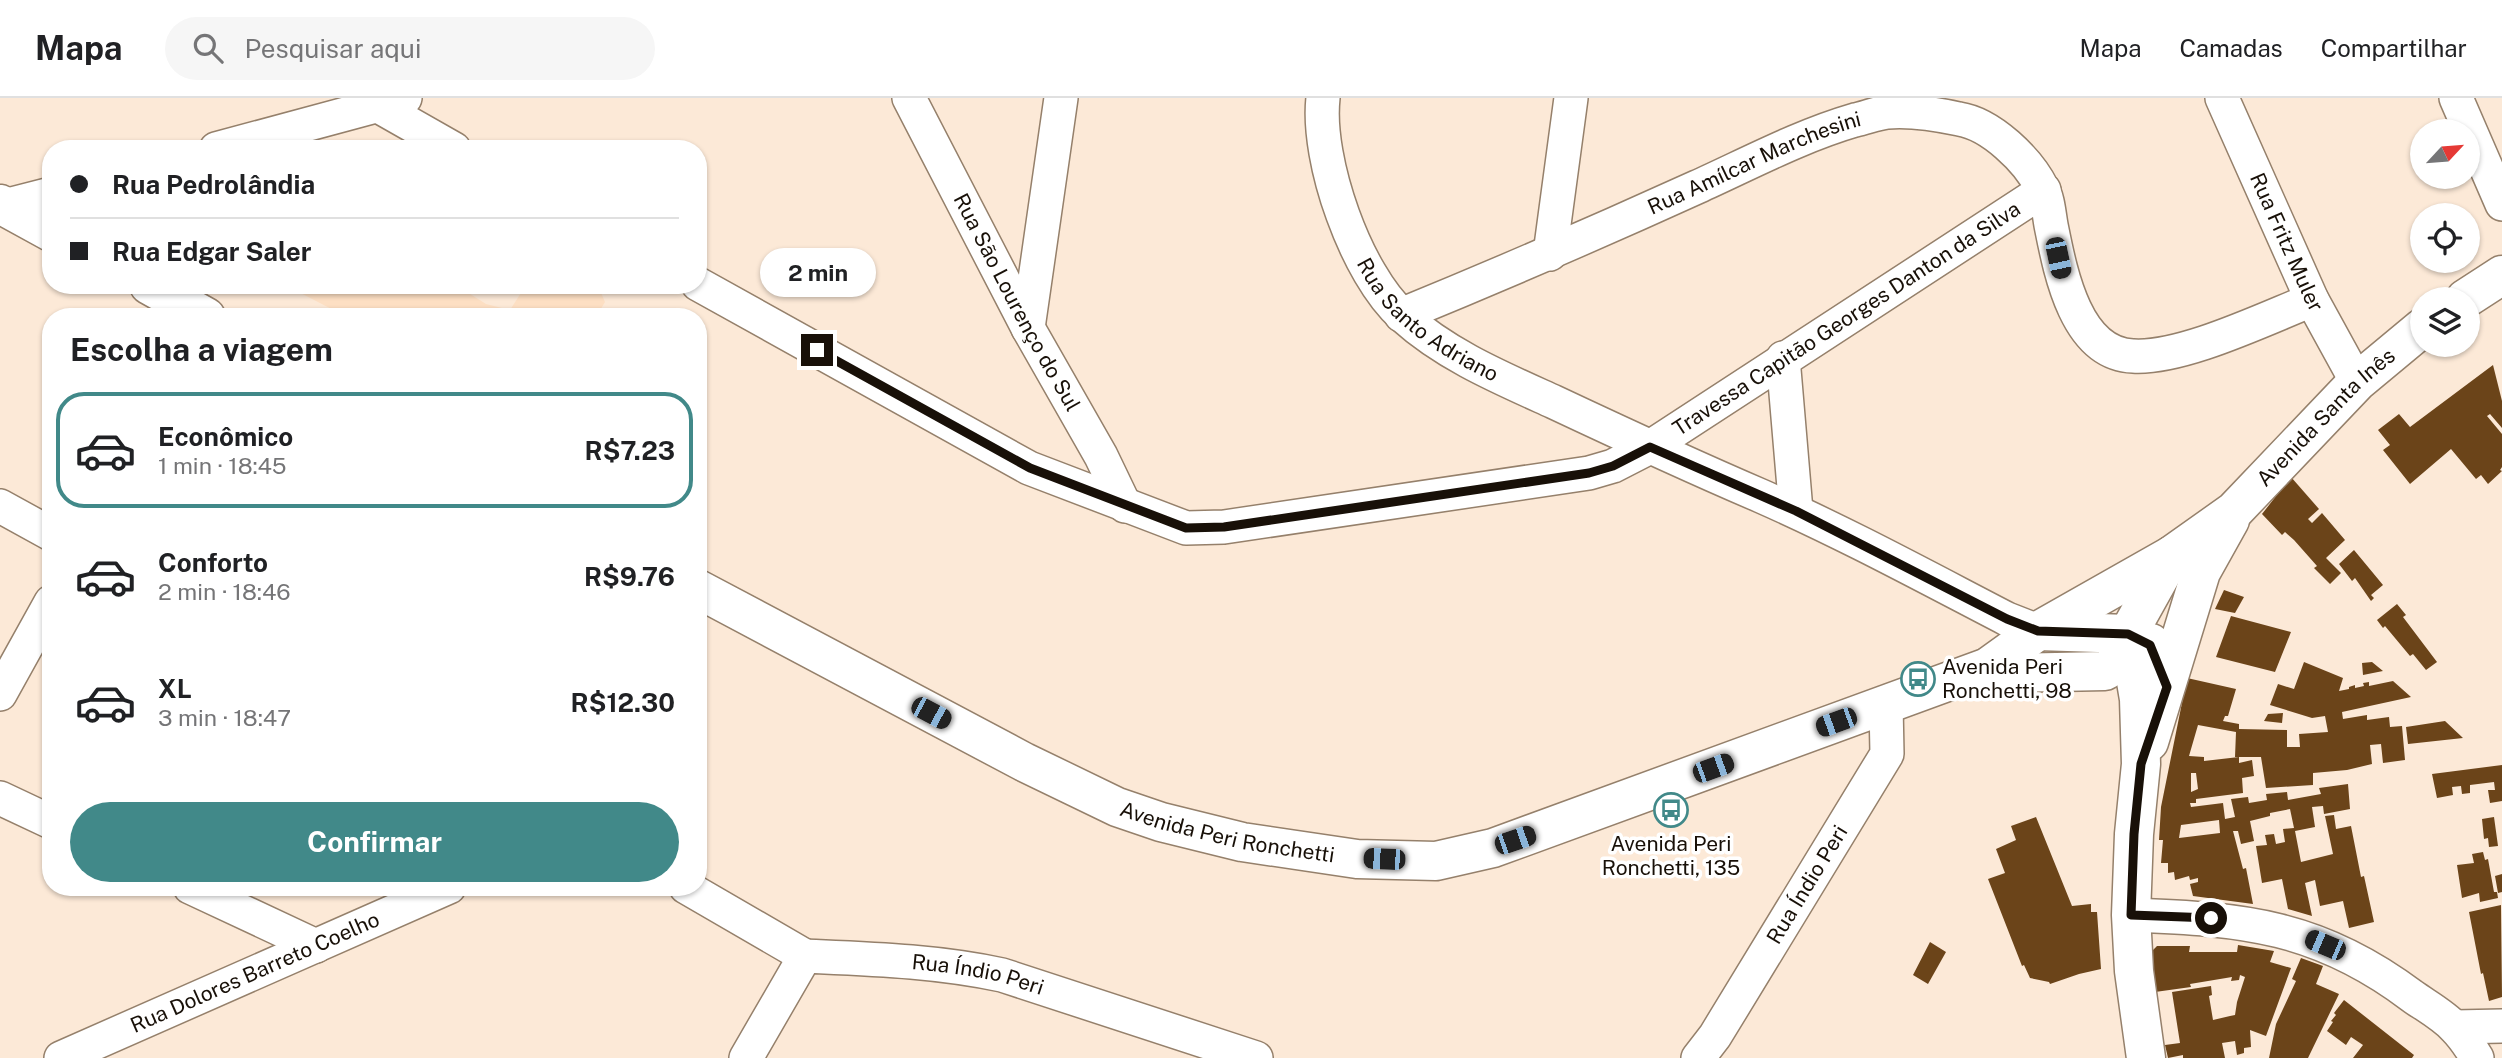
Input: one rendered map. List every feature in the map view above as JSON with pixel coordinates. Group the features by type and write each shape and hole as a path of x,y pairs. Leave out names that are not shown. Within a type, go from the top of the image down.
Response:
{"main road":[{"path":"2,205 42,227"},
{"path":"2480,290 2502,275"},
{"path":"165,294 190,308"},
{"name":"Avenida Santa Inês","path":"2136,644 2187,564 2234,511 2357,382 2410,338"},
{"path":"1988,667 2038,631 2187,564"},
{"path":"2141,764 2167,687 2187,564"},
{"name":"Avenida Peri Ronchetti","path":"707,594 1024,762 1116,807 1161,822 1242,842 1357,859 1436,861 1493,848 1988,667"},
{"path":"2038,631 2136,644 2167,687"},
{"path":"1988,667 2007,673 2105,671 2136,644"},
{"path":"2136,644 2141,764 2134,834 2131,915 2134,971 2146,1058"}],"street":[{"name":"Rua São Lourenço do Sul","path":"909,98 1028,328 1101,456 1125,506"},
{"path":"1028,328 1061,98"},
{"name":"Rua Santo Adriano","path":"1323,98 1329,162 1337,198 1356,250 1379,290 1401,315 1434,342 1470,362 1650,447 1796,511 2007,619 2038,631"},
{"path":"1550,254 1571,98"},
{"name":"Rua Fritz Muler","path":"2222,98 2312,300 2357,382"},
{"path":"2456,98 2502,204"},
{"path":"247,140 382,101 440,140"},
{"name":"Rua Amílcar Marchesini","path":"1401,315 1550,254 1796,142 1844,111 1918,113 1963,119 1993,134 2017,153 2044,190 2062,279 2078,315 2098,343 2116,354 2135,357 2187,348 2312,300"},
{"name":"Travessa Capitão Georges Danton da Silva","path":"707,289 1030,468 1186,528 1224,527 1589,473 1613,466 1650,447 2044,190"},
{"path":"2,205 42,196"},
{"path":"1783,358 1796,511"},
{"path":"0,506 42,529"},
{"path":"0,694 42,618"},
{"name":"Rua Índio Peri","path":"1698,1058 1715,1036 1887,754 1886,704"},
{"path":"0,799 42,818"},
{"path":"209,896 316,946"},
{"name":"Rua Dolores Barreto Coelho","path":"61,1058 429,896"},
{"path":"702,896 805,956 746,1058"},
{"path":"2131,915 2211,918 2262,926 2306,937 2362,961 2455,1027 2477,1058"},
{"name":"Rua Índio Peri","path":"805,956 927,962 1002,975 1256,1058"},
{"path":"2455,1027 2502,1026"}],"shaded area":[{"path":"302,294 470,294 486,304 502,308 330,308"},
{"path":"520,294 602,294 605,302 601,308 511,308"}],"building":[{"path":"2493,365 2502,401 2502,428 2490,414 2487,416 2502,434 2502,471 2488,484 2481,475 2476,479 2451,449 2410,484 2383,450 2390,445 2378,430 2399,414 2410,427"},
{"path":"2291,477 2319,509 2308,519 2312,523 2322,513 2345,540 2326,558 2341,573 2330,584 2314,568 2317,566 2294,540 2285,532 2282,535 2262,514"},
{"path":"2354,550 2383,585 2371,595 2374,598 2371,601 2355,578 2352,581 2339,564"},
{"path":"2224,590 2244,597 2235,613 2215,609"},
{"path":"2397,604 2406,615 2403,617 2437,662 2426,670 2377,620"},
{"path":"2231,616 2291,632 2275,672 2216,657"},
{"path":"2304,662 2343,678 2339,691 2355,685 2355,688 2364,686 2363,683 2369,682 2369,686 2393,681 2411,697 2342,712 2343,719 2367,715 2367,720 2389,717 2390,727 2402,726 2405,760 2383,763 2381,744 2370,745 2372,764 2347,770 2313,773 2313,785 2266,788 2261,757 2239,757 2239,763 2252,760 2254,776 2242,778 2243,793 2196,799 2196,803 2190,803 2191,807 2223,803 2225,819 2235,817 2231,799 2248,797 2249,803 2267,800 2266,794 2287,792 2288,800 2321,794 2319,788 2348,784 2350,809 2324,814 2323,806 2312,807 2315,827 2295,831 2301,862 2333,854 2325,816 2334,815 2336,829 2351,826 2361,877 2364,876 2374,922 2349,928 2343,901 2320,906 2315,880 2305,883 2312,916 2288,909 2282,879 2262,883 2256,846 2267,845 2265,835 2274,834 2276,844 2285,842 2283,829 2294,828 2290,809 2250,821 2254,841 2241,844 2238,831 2233,831 2243,869 2246,868 2253,904 2193,896 2190,884 2198,882 2198,878 2190,880 2189,876 2175,880 2174,872 2168,873 2168,863 2161,863 2161,807 2187,678 2236,689 2228,716 2225,716 2223,721 2239,724 2239,729 2287,730 2287,747 2300,747 2299,734 2328,732 2325,716 2312,718 2270,705 2278,684 2294,689","holes":["2198,725 2236,732 2235,757 2239,757 2204,761 2204,757 2189,756","2191,773 2196,773 2198,789 2191,792","2219,820 2220,833 2179,838 2181,825"]},
{"path":"2372,662 2383,671 2363,675 2362,663"},
{"path":"2283,713 2282,723 2264,721 2268,714"},
{"path":"2445,721 2463,738 2408,744 2406,727"},
{"path":"2502,765 2502,801 2490,803 2488,790 2495,790 2494,782 2470,785 2470,793 2462,794 2461,786 2452,787 2453,795 2437,798 2432,774"},
{"path":"2036,817 2072,906 2091,904 2091,912 2097,912 2101,969 2050,984 2030,978 2024,965 2022,966 1988,879 2005,873 1996,849 2016,840 2011,826"},
{"path":"2494,817 2498,846 2489,847 2488,838 2484,839 2482,819"},
{"path":"2483,852 2485,860 2488,859 2494,892 2497,892 2498,898 2480,902 2479,893 2462,898 2457,865 2474,863 2472,854"},
{"path":"2502,874 2502,892 2498,893 2495,876"},
{"path":"2501,905 2502,997 2489,1001 2469,912"},
{"path":"1930,942 1946,952 1928,984 1913,975"},
{"path":"2238,945 2274,951 2270,962 2291,968 2266,1036 2250,1030 2251,1047 2244,1048 2244,1053 2237,1055 2235,1041 2222,1043 2225,1058 2183,1058 2183,1055 2168,1058 2165,1045 2180,1043 2172,992 2211,986 2212,995 2209,996 2213,1020 2235,1015 2245,977 2240,975 2239,980 2231,981 2232,977 2155,992 2152,951 2157,946 2190,946 2189,952 2237,952"},
{"path":"2301,958 2323,966 2316,984 2339,994 2308,1058 2269,1058 2276,1024 2296,981 2292,979"},
{"path":"2344,1000 2414,1055 2412,1058 2353,1058 2363,1045 2351,1037 2346,1045 2327,1031 2336,1015 2334,1013"}],"place":[{"name":"Avenida Peri Ronchetti, 98","path":"1918,679"},
{"name":"Avenida Peri Ronchetti, 135","path":"1671,810"}],"route":[{"path":"817,350 1030,468 1186,528 1224,527 1589,473 1613,466 1650,447 1796,511 2007,619 2038,631 2128,634 2150,645 2167,687 2141,764 2134,834 2131,915 2211,918"}]}
